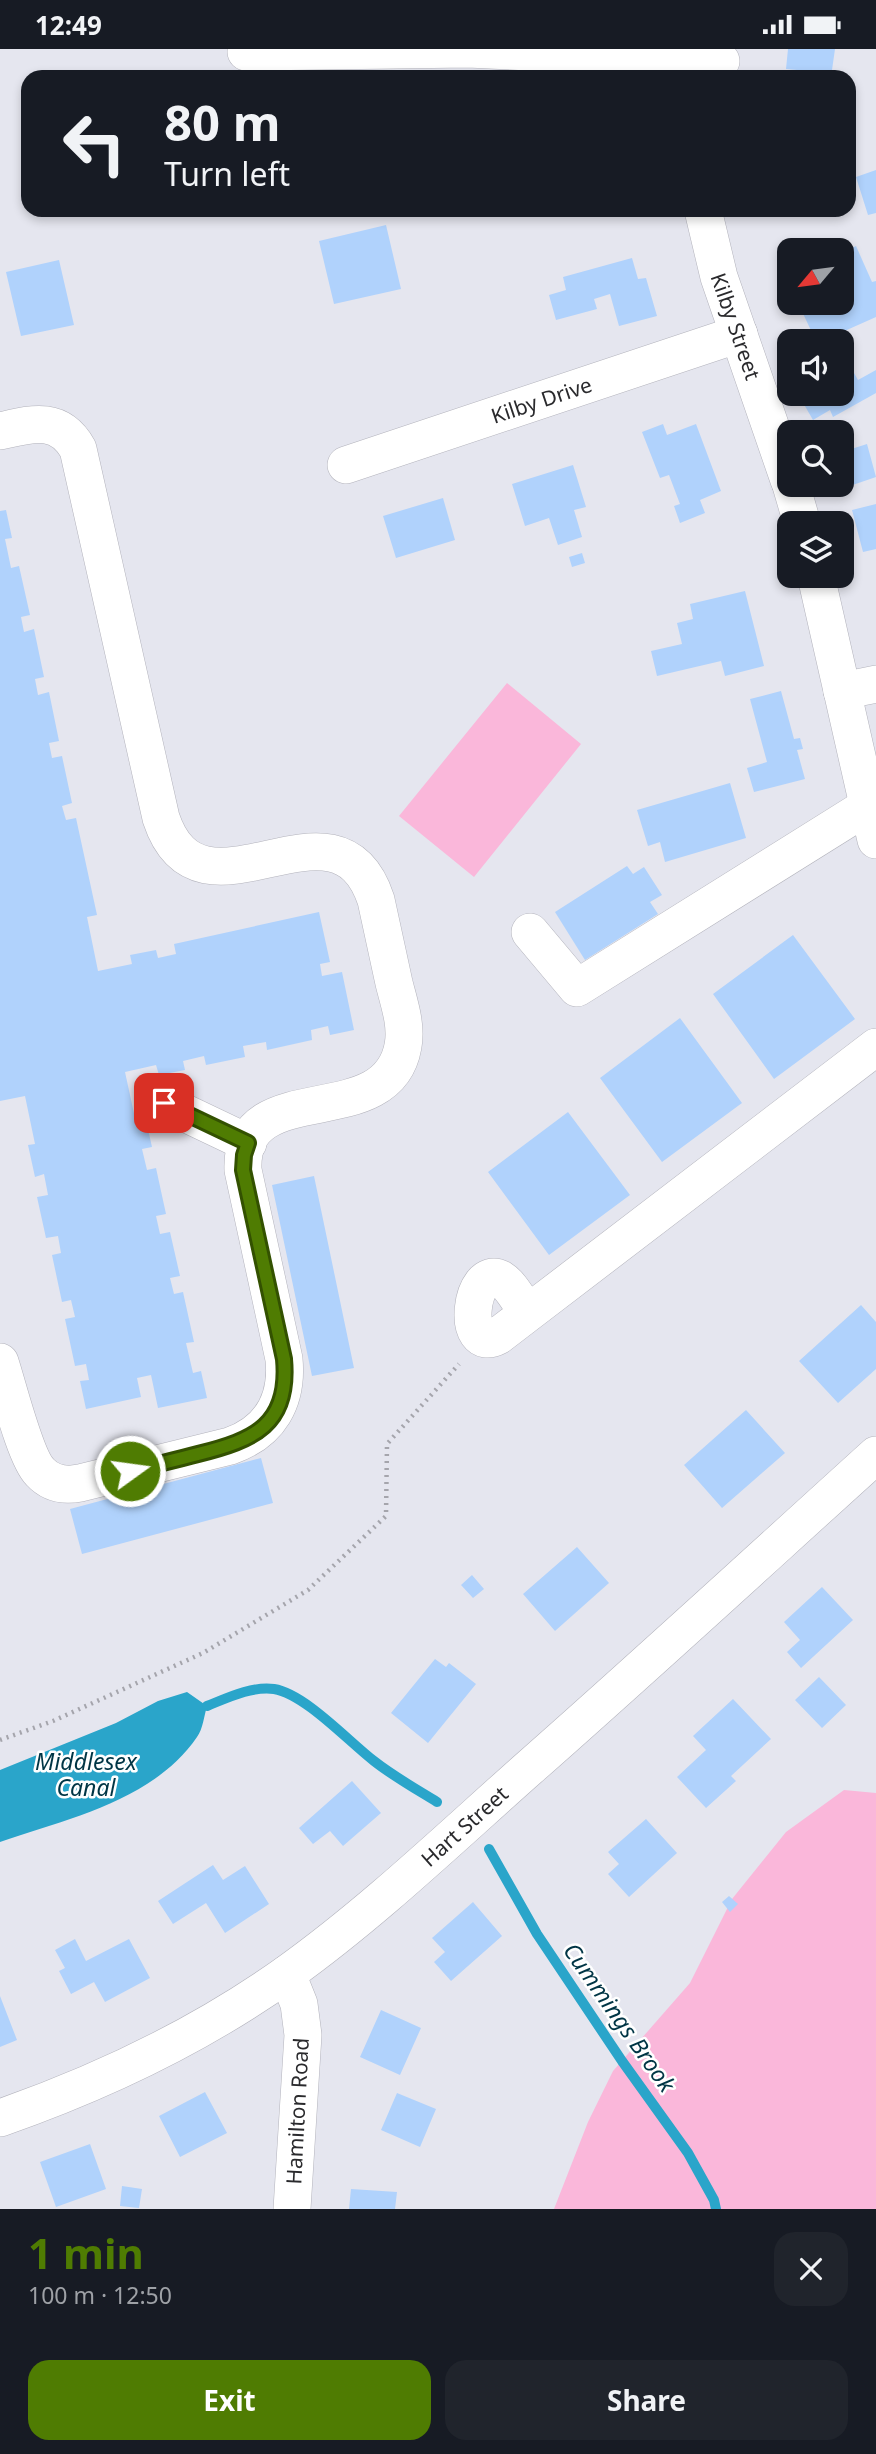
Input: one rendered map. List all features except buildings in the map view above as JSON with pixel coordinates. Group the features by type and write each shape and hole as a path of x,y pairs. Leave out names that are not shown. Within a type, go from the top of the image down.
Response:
{"street":[{"path":"246,53 468,49 721,62"},
{"name":"Kilby Street","path":"705,217 719,277 777,444"},
{"name":"Kilby Drive","path":"346,465 739,334"},
{"path":"0,431 47,424 69,435 78,449 161,818 171,840 179,850 200,863 224,867 300,851 325,851 358,867 372,888 404,1033 400,1058 387,1079 377,1087 355,1097 270,1116 257,1127 248,1143 243,1170 286,1375 278,1406 270,1420 259,1431 245,1441 230,1446 80,1483 62,1484 45,1477 33,1464 0,1362"},
{"path":"530,932 577,988 872,823 859,687 821,588"},
{"path":"528,1313 502,1280 486,1278 477,1291 473,1321 475,1331 483,1338 493,1338 528,1313 876,1047"},
{"path":"164,1103 248,1143"},
{"name":"Hart Street","path":"0,2118 160,2049 213,2021 287,1974 329,1943 449,1840 876,1455"},
{"name":"Hamilton Road","path":"287,1974 299,2004 303,2035 292,2209"}],"path":[{"path":"0,1740 53,1721 203,1653 308,1590 386,1516 387,1444 483,1338"}],"shaded area":[{"path":"507,683 581,744 474,877 399,816"},
{"path":"844,1790 876,1793 876,2209 554,2209 588,2122 613,2071 690,1983 732,1899 786,1832"}],"water":[{"name":"Middlesex Canal","path":"187,1692 207,1706 201,1730 179,1759 157,1777 108,1805 0,1842 0,1770 116,1723 158,1701"}],"waterway":[{"name":"Cummings Brook","path":"207,1706 257,1689 274,1689 286,1693 326,1719 381,1767 437,1802"},
{"name":"Cummings Brook","path":"489,1849 537,1934 622,2061 688,2153 714,2200 716,2209"}],"route":[{"path":"130,1471 245,1441 270,1420 284,1391 286,1375 243,1170 248,1143 164,1103"}]}
